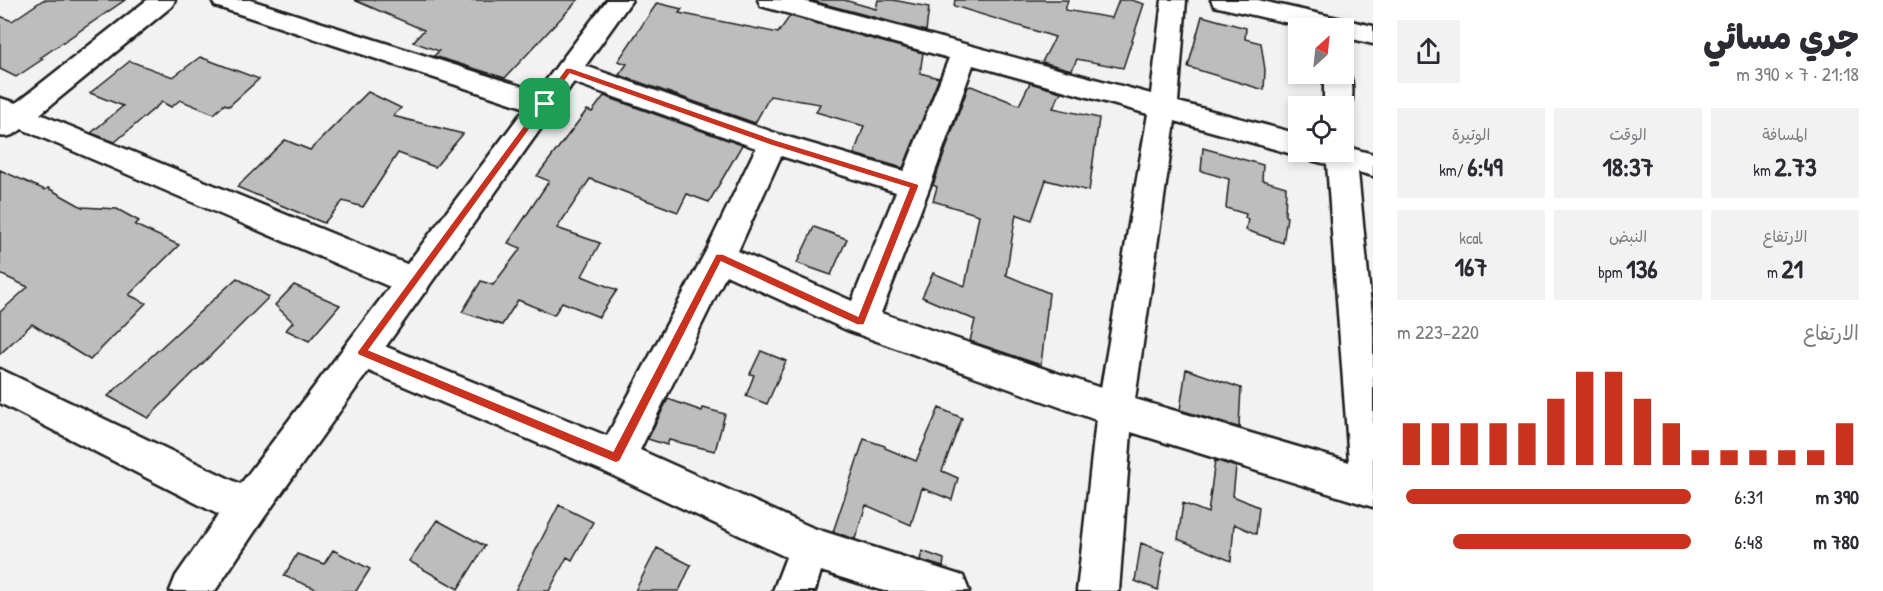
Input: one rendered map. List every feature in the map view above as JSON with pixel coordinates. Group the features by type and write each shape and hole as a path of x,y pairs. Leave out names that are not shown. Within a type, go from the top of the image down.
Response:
{"street":[{"path":"7,118 163,0"},
{"path":"224,0 545,104"},
{"path":"198,589 247,508 620,0"},
{"path":"771,0 834,9 964,54 1288,143"},
{"path":"1098,591 1115,410 1163,109 1174,0"},
{"path":"1223,0 1297,18"},
{"path":"1332,0 1333,18"},
{"path":"1354,31 1373,35"},
{"path":"861,321 964,54"},
{"path":"568,70 773,143 915,186"},
{"path":"7,118 414,282"},
{"path":"616,458 719,257 773,143"},
{"path":"1354,159 1373,165"},
{"path":"719,257 861,321 1115,410 1371,487 1335,162"},
{"path":"362,352 616,458 809,547 948,591"},
{"path":"0,386 247,508"},
{"path":"794,591 809,547"}],"building":[{"path":"43,0 125,0 16,77 0,69 0,16 12,21"},
{"path":"354,0 578,0 505,78 434,56 439,51 413,42 424,30"},
{"path":"809,0 844,0 876,9 878,0 893,0 929,7 926,31"},
{"path":"955,0 1068,0 1065,10 1112,18 1119,0 1131,0 1144,4 1123,68 1077,59 1072,70 1042,62 1055,37 954,6"},
{"path":"657,3 682,9 679,13 778,33 790,16 923,53 920,73 939,78 903,168 854,154 864,126 816,112 820,104 770,96 755,123 619,75 627,64 618,61"},
{"path":"1202,16 1246,28 1245,39 1261,43 1265,70 1264,90 1188,67"},
{"path":"200,57 259,79 229,106 225,104 214,114 180,100 171,107 162,102 115,142 91,133 123,106 90,93 130,61 173,77"},
{"path":"1030,83 1061,92 1053,108 1099,118 1089,191 1046,180 1032,220 1016,214 1006,275 1049,293 1041,365 970,341 975,320 922,297 933,273 965,286 979,215 933,201 937,187 933,185 968,87 971,86 1019,105"},
{"path":"368,92 401,108 393,116 463,134 435,167 398,153 363,207 343,201 324,223 237,187 285,140 310,150"},
{"path":"604,96 742,145 709,202 687,194 678,212 590,179 557,228 600,243 582,276 617,290 599,317 562,302 554,315 518,300 502,325 462,312 481,281 493,285 521,248 508,243 549,181 537,176 587,110 592,112"},
{"path":"1203,148 1263,165 1262,180 1286,187 1285,216 1287,217 1283,243 1246,230 1248,219 1245,218 1246,214 1226,208 1229,179 1201,171"},
{"path":"0,170 45,190 48,188 82,207 117,209 139,221 135,225 179,245 129,295 146,303 90,360 32,324 0,354 0,312 28,287 0,274"},
{"path":"814,227 847,239 831,275 797,263"},
{"path":"237,278 269,297 148,418 108,396"},
{"path":"294,285 340,305 309,341 286,330 293,322 275,305"},
{"path":"761,351 786,361 767,404 746,396 754,375 750,374"},
{"path":"1186,369 1241,388 1239,425 1241,428 1180,410"},
{"path":"668,399 702,411 703,408 725,414 715,451 669,440 667,445 648,439"},
{"path":"939,408 962,418 942,471 958,478 952,500 922,488 911,525 866,505 855,539 833,532 864,439 916,461"},
{"path":"1215,460 1236,467 1233,496 1259,507 1256,534 1234,524 1231,561 1178,539 1183,503 1208,513"},
{"path":"559,505 593,522 572,560 567,557 549,591 515,591"},
{"path":"437,520 485,546 458,589 409,561"},
{"path":"1141,543 1164,552 1158,590 1135,581"},
{"path":"657,548 691,565 679,591 635,591"},
{"path":"333,550 370,569 356,591 321,591 284,576 297,554 324,564"},
{"path":"922,551 944,559 943,567 920,560"}],"route":[{"path":"568,70 773,143 915,186 861,321 719,257 616,458 362,352 545,104 568,70"}]}
